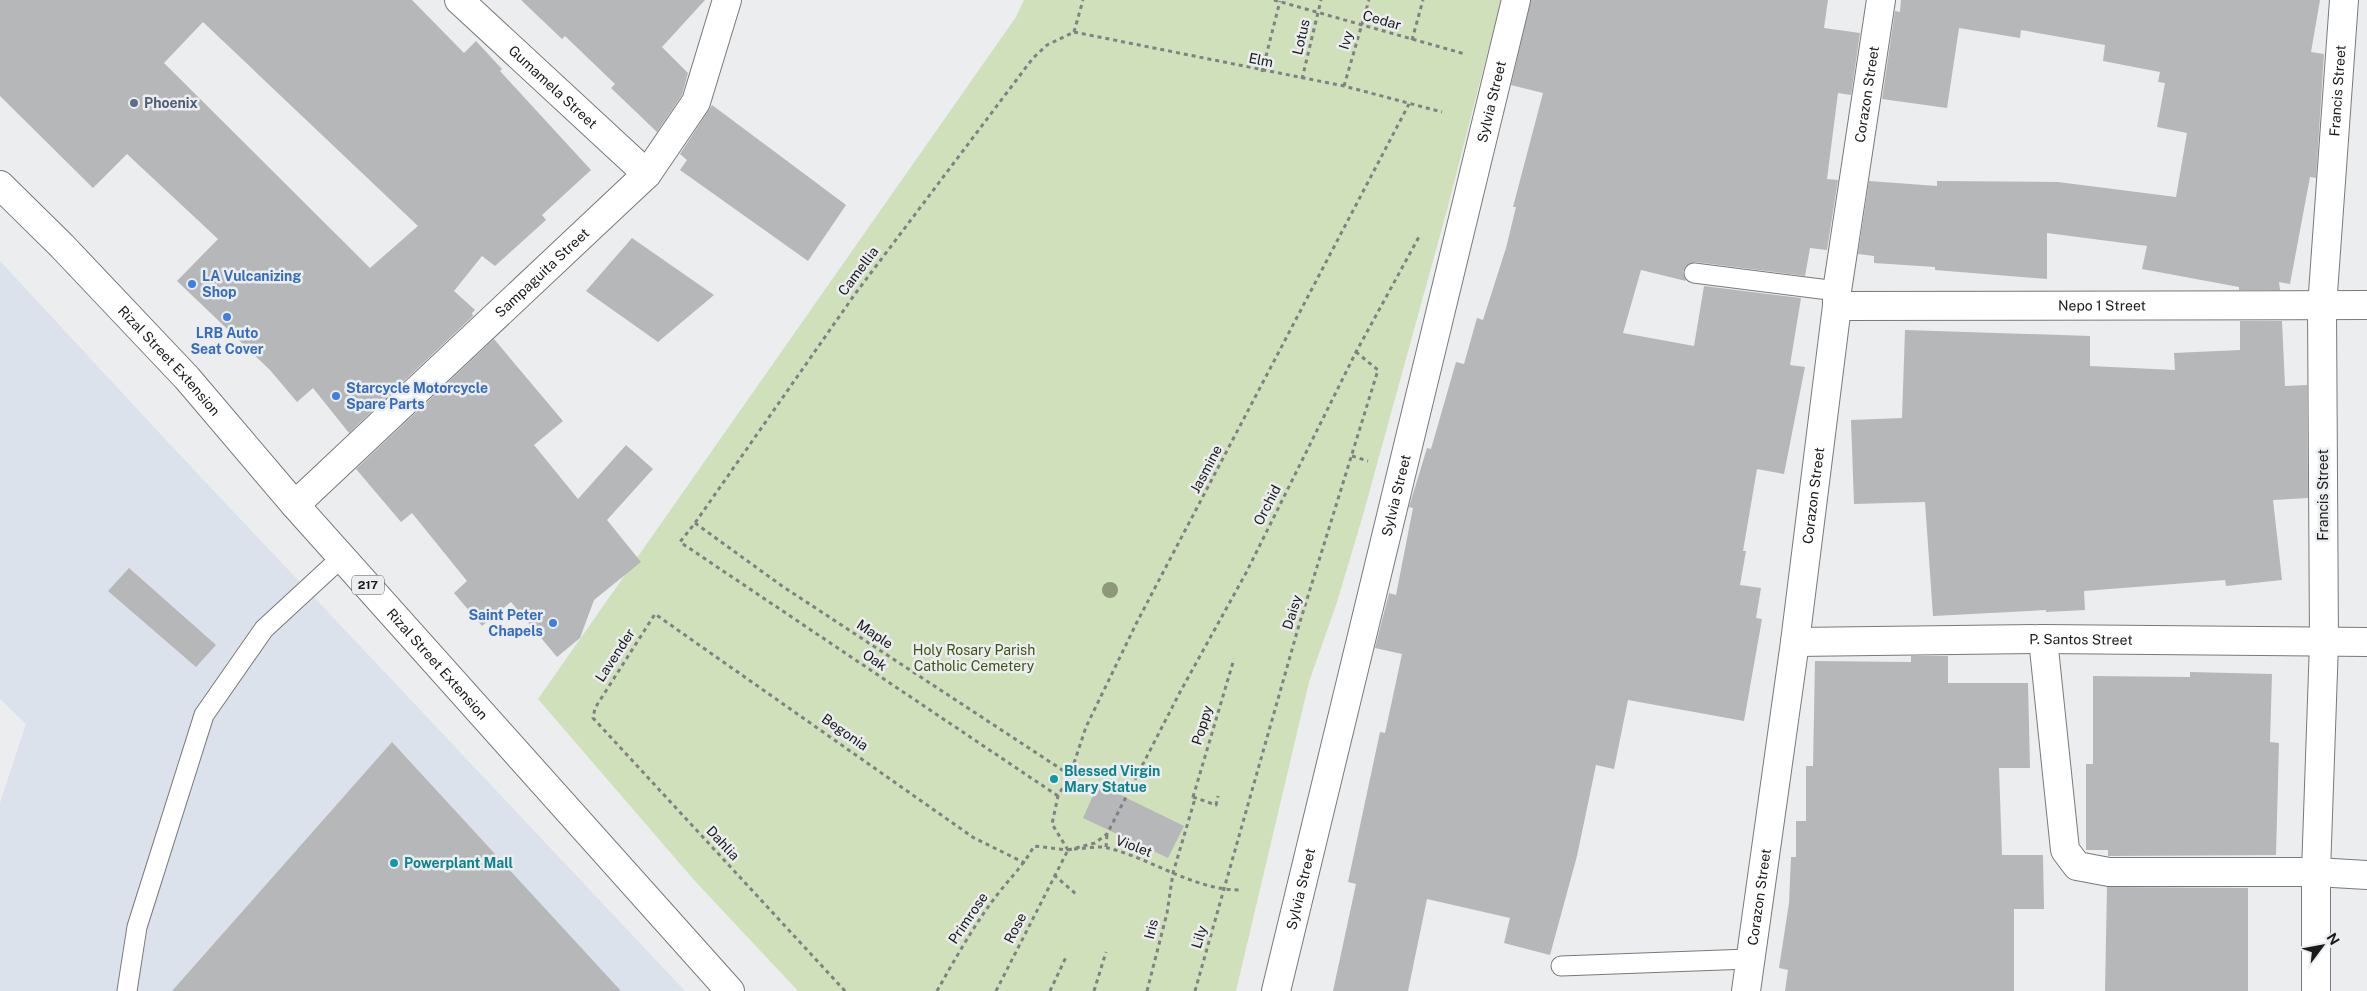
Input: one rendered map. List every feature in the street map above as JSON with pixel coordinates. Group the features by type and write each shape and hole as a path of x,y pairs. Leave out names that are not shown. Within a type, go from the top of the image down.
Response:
{"street":[{"name":"Gumamela Street","path":"459,0 647,174"},
{"name":"Sampaguita Street","path":"295,505 647,174 696,102 727,0"},
{"name":"Sylvia Street","path":"1276,991 1516,0"},
{"name":"Corazon Street","path":"1746,991 1749,959 1796,642 1837,298 1881,0"},
{"name":"Francis Street","path":"2316,991 2316,872 2324,642 2322,307 2344,0"},
{"name":"Rizal Street Extension","path":"0,185 62,246 187,378 295,505 730,991"},
{"name":"Nepo 1 Street","path":"1837,298 2322,307 2367,305"},
{"name":"P. Santos Street","path":"1796,642 2043,640 2367,642"},
{"path":"2043,640 2065,850 2077,866 2109,872 2316,872 2367,875"}],"lane":[{"path":"1694,273 1837,298"},
{"path":"127,991 137,926 204,716 264,629 342,557"},
{"path":"1560,966 1749,959"}],"path":[{"path":"1074,32 1083,0"},
{"name":"Cedar","path":"1274,0 1467,55"},
{"name":"Lotus","path":"1302,79 1321,0"},
{"name":"Ivy","path":"1344,86 1369,0"},
{"path":"1412,40 1423,0"},
{"path":"1262,72 1280,1"},
{"name":"Elm","path":"1074,32 1262,72 1344,86 1442,112"},
{"name":"Camellia","path":"680,542 696,523 855,294 1033,58 1047,45 1074,32"},
{"name":"Jasmine","path":"1068,850 1052,824 1058,796 1070,775 1091,716 1137,622 1409,104"},
{"name":"Orchid","path":"1106,847 1107,834 1179,694 1246,573 1356,352 1424,229"},
{"name":"Daisy","path":"1225,890 1299,625 1378,370 1356,352"},
{"path":"1352,456 1376,464"},
{"name":"Maple","path":"696,523 790,591 1070,775"},
{"name":"Oak","path":"680,542 1058,796"},
{"name":"Lavender","path":"595,708 654,614"},
{"name":"Begonia","path":"654,614 974,838 1025,863"},
{"name":"Poppy","path":"1172,873 1234,659"},
{"name":"Dahlia","path":"595,708 592,718 844,991"},
{"path":"1193,797 1216,805 1218,796"},
{"path":"1068,850 1095,843 1107,834"},
{"name":"Violet","path":"1025,863 1034,846 1068,850 1106,847 1172,873 1225,890 1240,890"},
{"name":"Rose","path":"996,991 1054,874 1068,850"},
{"name":"Primrose","path":"937,991 957,956 997,896 1025,863"},
{"name":"Iris","path":"1147,991 1167,913 1172,873"},
{"path":"1054,874 1076,894"},
{"name":"Lily","path":"1195,991 1225,890"},
{"path":"1094,991 1106,952"},
{"path":"1050,991 1066,955"}],"shaded area":[{"path":"0,261 685,991 0,991 0,803 26,724 0,699"}],"green space":[{"name":"Holy Rosary Parish Catholic Cemetery","path":"1024,0 1501,0 1447,210 1363,515 1337,602 1309,682 1236,991 798,991 694,880 538,699 1016,17"}],"building":[{"path":"0,0 412,0 464,53 476,41 502,69 500,71 591,170 542,215 546,220 495,266 482,256 454,291 475,310 472,313 473,316 349,433 313,388 297,402 270,370 177,281 218,239 127,154 93,188 0,96","holes":["203,22 418,226 370,268 164,63"]},
{"path":"521,0 705,0 662,47 688,73 682,95 657,132 611,88 615,84 565,36 562,39"},
{"path":"1531,0 1828,0 1824,28 1860,33 1851,95 1838,93 1827,179 1838,180 1827,250 1810,248 1805,276 1695,262 1685,267 1683,272 1686,281 1641,270 1623,333 1694,346 1704,286 1801,298 1790,365 1805,367 1784,474 1757,469 1743,551 1746,551 1740,585 1761,588 1756,618 1762,619 1744,721 1628,700 1614,769 1596,765 1577,856 1550,955 1504,943 1510,918 1427,899 1408,991 1333,991 1356,884 1348,882 1380,732 1385,733 1402,654 1375,648 1389,593 1396,595 1413,508 1409,507 1427,448 1431,449 1456,362 1464,364 1477,318 1483,320 1506,248 1516,207 1513,207 1543,93 1511,85"},
{"path":"1901,0 2320,0 2311,52 2324,54 2316,178 2310,177 2290,284 2279,282 2280,290 2239,290 2239,287 2142,269 2147,246 2047,233 2047,279 1935,270 1935,267 1874,263 1874,256 1858,254 1869,181 1937,186 1937,181 2058,182 2176,197 2187,133 2157,127 2165,83 2158,82 2160,72 2103,61 2105,45 2021,30 2020,38 1959,28 1947,108 1882,99 1895,11 1900,12"},
{"path":"712,105 846,205 808,261 680,170 687,160 680,154"},
{"path":"632,238 714,295 658,342 586,291"},
{"path":"2240,321 2282,321 2285,386 2307,385 2308,498 2273,500 2282,580 2226,586 2225,580 2084,591 2085,610 2046,612 2046,610 1933,616 1925,502 1854,504 1851,420 1902,418 1905,330 2090,336 2090,366 2175,370 2174,353 2240,350"},
{"path":"494,339 563,421 534,445 578,499 626,445 653,469 607,520 641,562 594,600 580,638 557,657 511,602 482,626 454,593 467,581 412,513 401,522 356,469"},
{"path":"129,568 216,645 196,667 108,591"},
{"path":"1911,656 1948,656 1948,683 2028,683 2030,768 1999,768 2002,855 2043,855 2044,909 2014,909 2014,991 1785,991 1788,970 1779,968 1789,903 1791,857 1796,857 1796,821 1806,821 1806,766 1813,766 1815,661 1911,662"},
{"path":"2190,672 2272,674 2270,742 2279,743 2276,855 2108,856 2108,850 2086,850 2086,764 2093,764 2093,676 2190,677"},
{"name":"Powerplant Mall","path":"392,742 621,991 172,991"},
{"path":"1098,784 1184,826 1168,858 1083,818"},
{"path":"2107,887 2248,888 2248,991 2105,991"}],"place":[{"name":"Phoenix","path":"134,103"},
{"name":"LA Vulcanizing Shop","path":"192,284"},
{"name":"LRB Auto Seat Cover","path":"227,317"},
{"name":"Starcycle Motorcycle Spare Parts","path":"336,396"},
{"name":"Saint Peter Chapels","path":"553,623"},
{"name":"Blessed Virgin Mary Statue","path":"1054,779"},
{"name":"Powerplant Mall","path":"394,863"}]}
